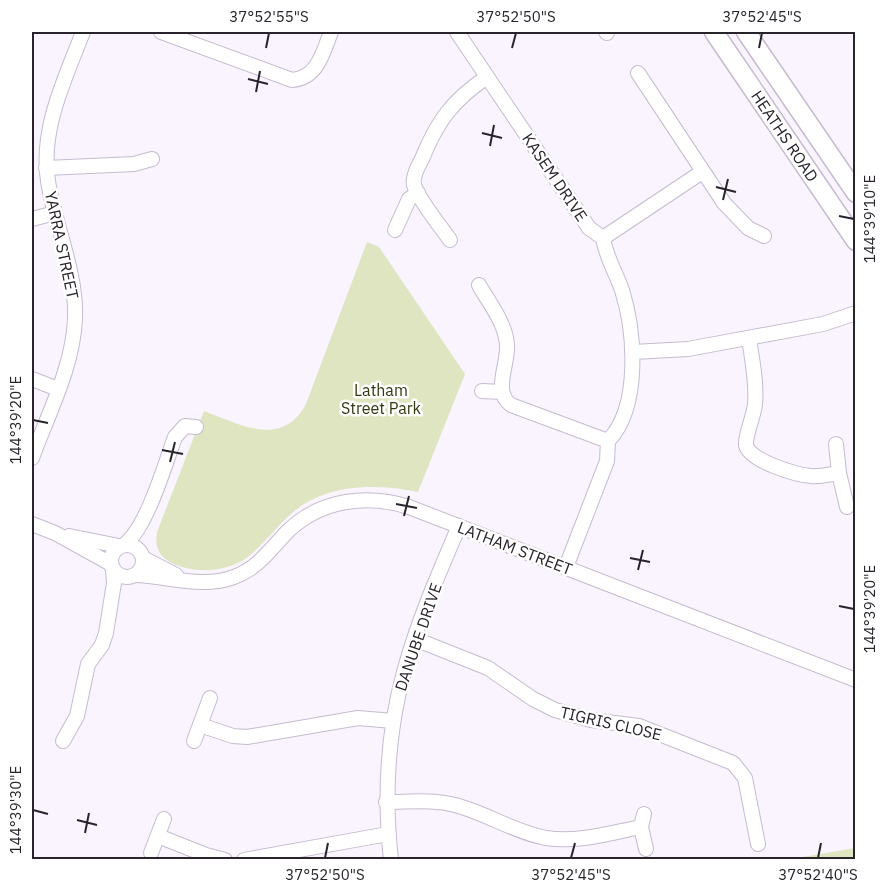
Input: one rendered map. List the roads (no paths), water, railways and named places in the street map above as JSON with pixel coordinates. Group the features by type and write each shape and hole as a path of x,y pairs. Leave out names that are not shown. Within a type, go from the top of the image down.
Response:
{"main road":[{"name":"HEATHS ROAD","path":"714,32 855,241"},
{"name":"HEATHS ROAD","path":"746,32 855,194"}],"street":[{"name":"YARRA STREET","path":"32,458 72,345 75,307 46,168 48,137 53,113 83,32"},
{"path":"161,32 189,36 286,79 299,80 315,69 331,32"},
{"name":"KASEM DRIVE","path":"457,32 589,228 603,238 605,250 627,308 633,352 632,377 627,400 617,432 608,441 607,461 566,567"},
{"path":"638,73 702,172 745,232 764,236"},
{"path":"450,240 418,192 414,179 431,135 453,104 487,77"},
{"path":"46,168 134,164 152,159"},
{"path":"603,238 702,172"},
{"path":"395,230 409,199 418,192"},
{"path":"32,219 55,213"},
{"path":"479,285 502,325 507,343 507,362 502,392 506,401 511,405 608,441"},
{"path":"633,352 688,349 749,339 823,324 855,313"},
{"path":"823,324 855,326"},
{"path":"749,339 756,385 755,406 746,441 748,451 758,459 802,475 839,473"},
{"path":"32,379 58,389"},
{"path":"482,391 502,392"},
{"path":"63,741 77,716 88,664 104,640 113,595 112,554 131,539 144,519 175,436 185,426 196,427"},
{"path":"836,444 839,473 847,507"},
{"name":"LATHAM STREET","path":"133,576 210,582 230,579 259,563 300,522 318,511 342,502 372,500 391,502 566,567 855,680"},
{"path":"113,595 118,586 142,567 144,519"},
{"path":"32,524 55,533 112,567 120,575 133,576"},
{"name":"DANUBE DRIVE","path":"391,860 386,779 393,721 404,671 459,526"},
{"path":"55,533 122,546 135,546 142,556"},
{"name":"LATHAM STREET","path":"142,556 185,580"},
{"name":"TIGRIS CLOSE","path":"415,639 488,668 533,699 555,710 585,719 639,726 733,763 745,778 758,844"},
{"path":"194,741 210,698"},
{"path":"200,724 226,734 247,737 358,718 393,721"},
{"path":"386,802 436,802 455,805 547,838 572,839 643,820 646,849"},
{"path":"151,853 164,819"},
{"path":"244,860 388,834"},
{"path":"158,836 225,860"}],"park label":[{"name":"Latham Street Park","path":"381,399"}]}
